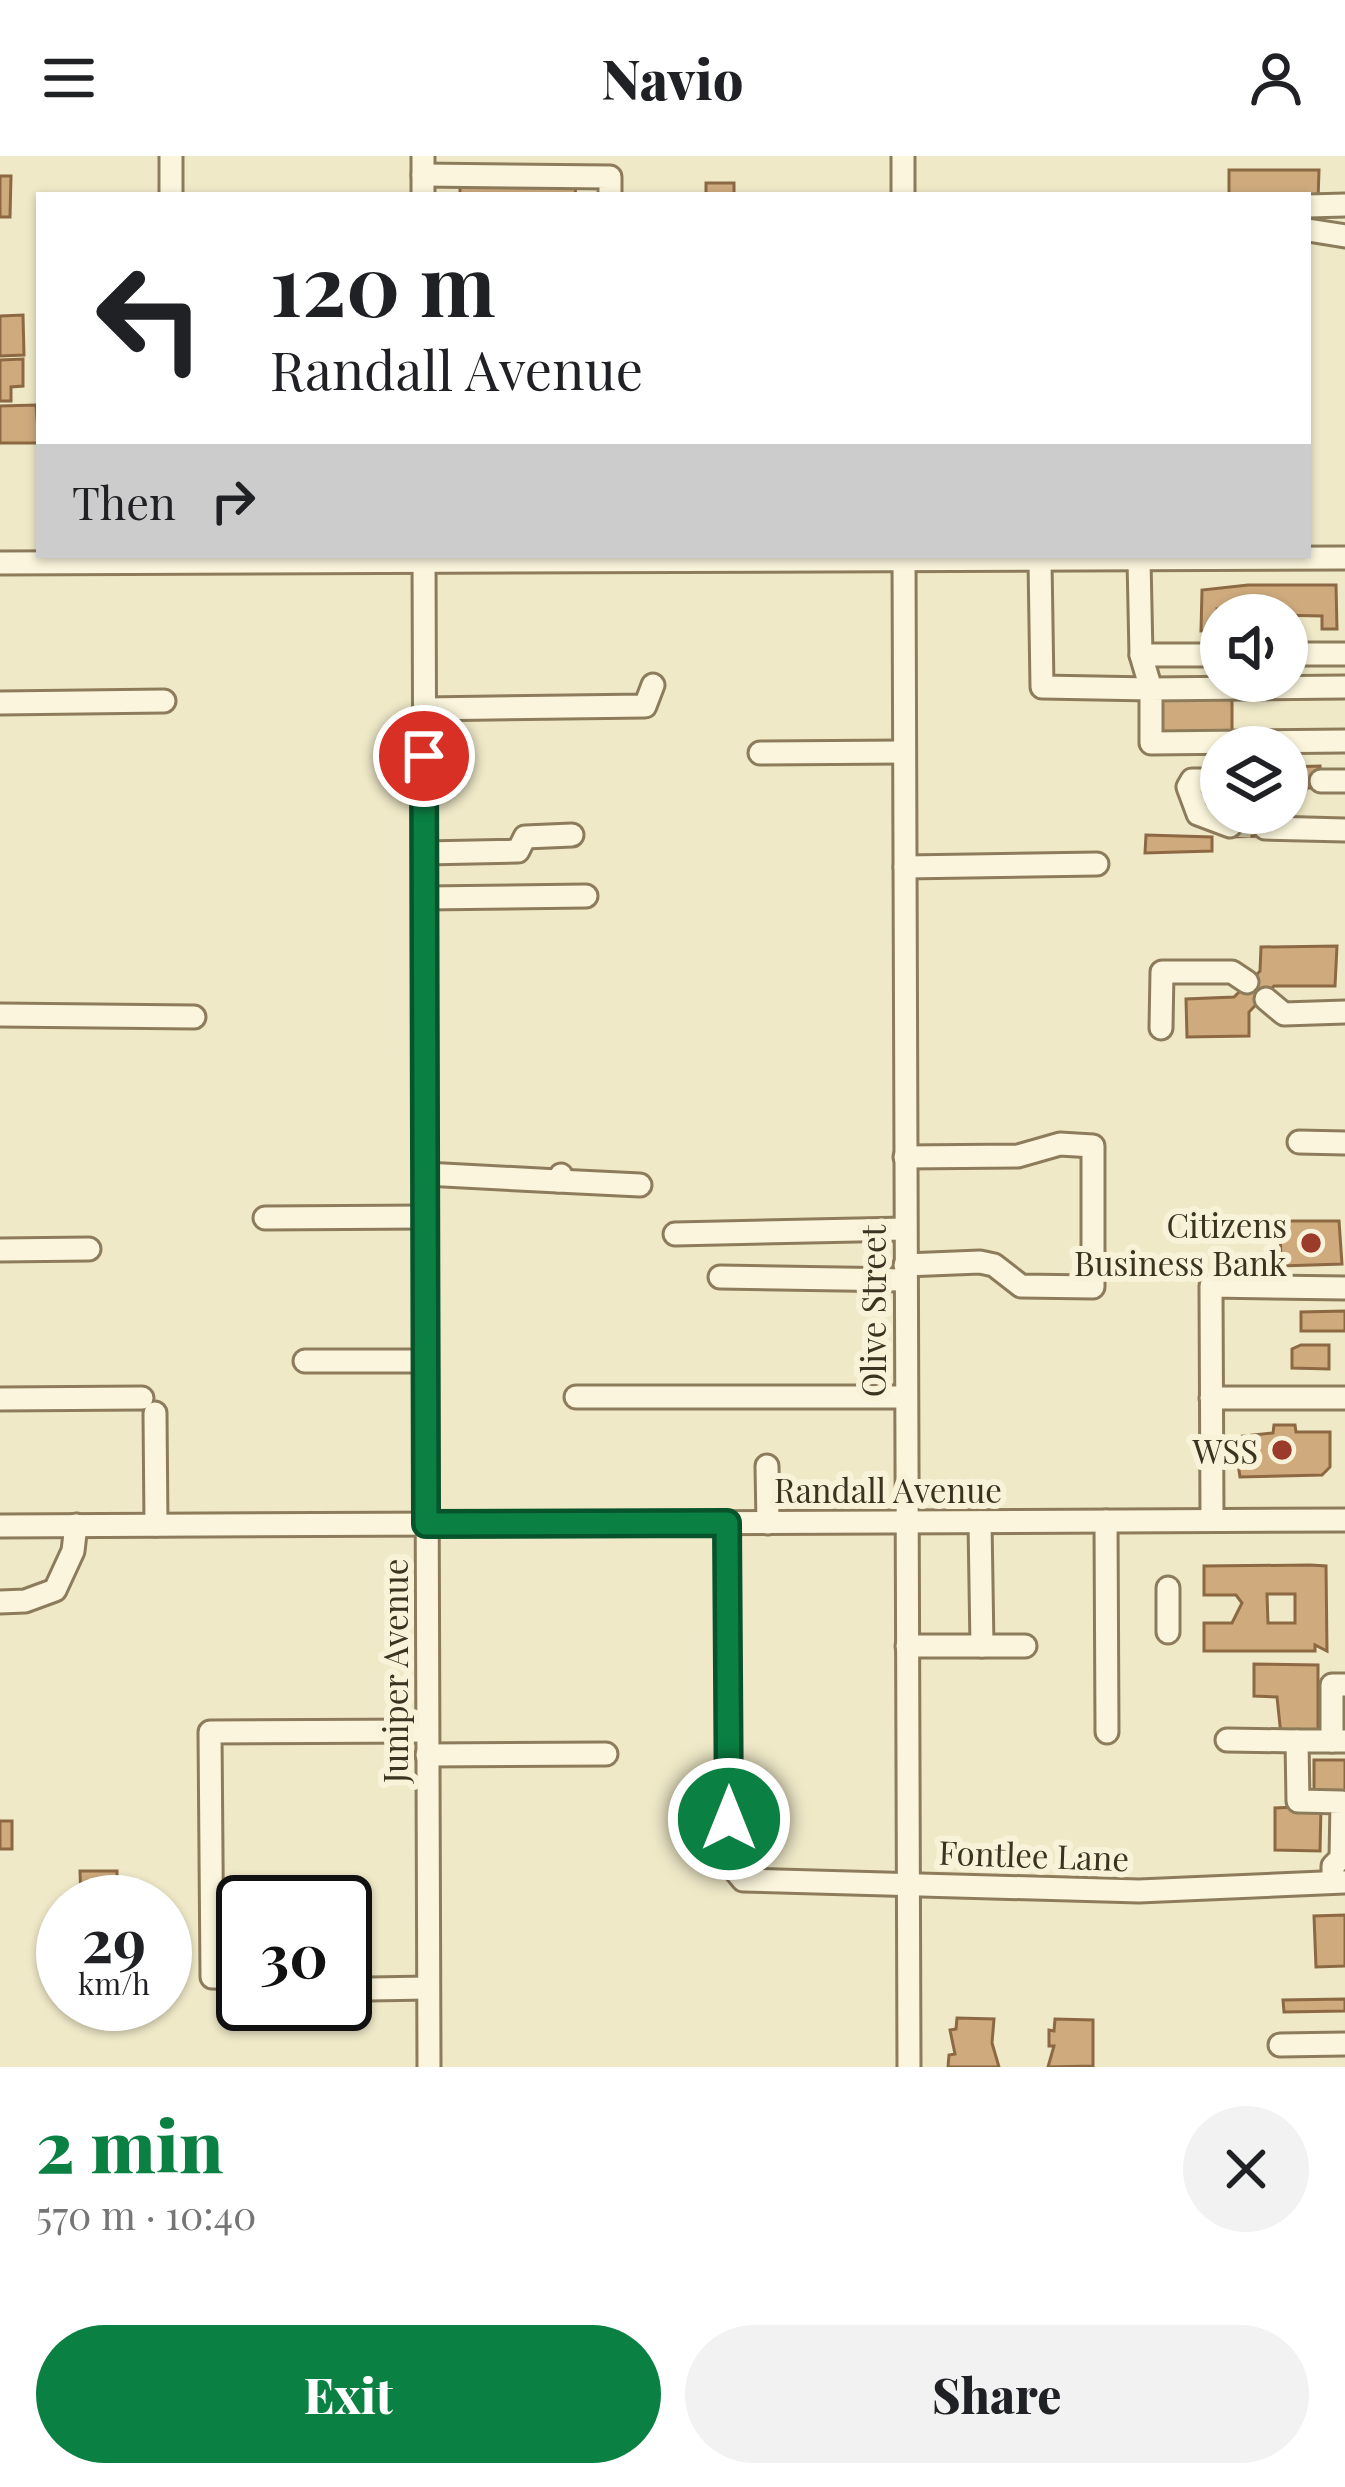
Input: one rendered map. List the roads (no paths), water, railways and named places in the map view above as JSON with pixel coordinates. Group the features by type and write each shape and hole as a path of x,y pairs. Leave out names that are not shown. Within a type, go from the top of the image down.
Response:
{"street":[{"path":"171,156 171,192"},
{"path":"903,156 903,192"},
{"path":"423,175 610,177 610,192"},
{"path":"1311,206 1345,205"},
{"path":"1311,230 1345,236"},
{"name":"Olive Street","path":"904,558 909,2067"},
{"path":"0,563 1345,558"},
{"name":"Juniper Avenue","path":"424,559 429,2067"},
{"path":"1139,560 1141,655 1151,689 1151,743 1345,741"},
{"path":"1040,561 1042,687 1345,687"},
{"path":"1308,655 1345,654"},
{"path":"1141,655 1200,655"},
{"path":"424,709 645,706 653,685"},
{"path":"0,703 164,701"},
{"path":"760,753 904,752"},
{"path":"1200,780 1192,780 1188,788 1200,815"},
{"path":"1321,781 1345,782"},
{"path":"1308,829 1345,830"},
{"path":"424,853 518,850 525,837 572,835"},
{"path":"904,867 1097,864"},
{"path":"424,898 586,896"},
{"path":"1161,1028 1162,972 1232,972 1247,982"},
{"path":"1266,999 1284,1014 1345,1012"},
{"path":"0,1015 194,1017"},
{"path":"1299,1142 1345,1144"},
{"path":"720,1277 905,1272 980,1262 994,1265 1021,1286 1093,1287 1093,1146 1060,1144 1018,1156 905,1157"},
{"path":"425,1174 640,1185"},
{"path":"265,1218 425,1216"},
{"path":"675,1234 905,1229"},
{"path":"0,1250 89,1250"},
{"path":"1212,1520 1211,1286 1345,1288"},
{"path":"305,1361 426,1361"},
{"path":"576,1397 905,1397"},
{"path":"1211,1398 1345,1398"},
{"path":"0,1399 148,1406 156,1525"},
{"path":"767,1466 768,1523"},
{"name":"Randall Avenue","path":"0,1526 1345,1520"},
{"path":"1106,1521 1108,1732"},
{"path":"980,1522 982,1646"},
{"name":"Fontlee Lane","path":"727,1523 729,1863 736,1876 751,1882 1156,1891 1339,1882"},
{"path":"0,1602 25,1601 55,1590 73,1551 76,1525"},
{"path":"1168,1588 1168,1633"},
{"path":"907,1646 1025,1646"},
{"path":"1227,1740 1338,1741 1332,1685 1345,1685"},
{"path":"216,1977 212,1977 210,1732 427,1731"},
{"path":"1298,1741 1298,1802 1343,1802 1341,1858 1333,1866 1339,1882"},
{"path":"428,1755 606,1754"},
{"path":"372,1989 428,1988"},
{"path":"1280,2045 1345,2044"}],"tunnel":[{"path":"1308,781 1321,781"}],"place":[{"name":"Citizens Business Bank","path":"1311,1243"},
{"name":"WSS","path":"1282,1450"}]}
